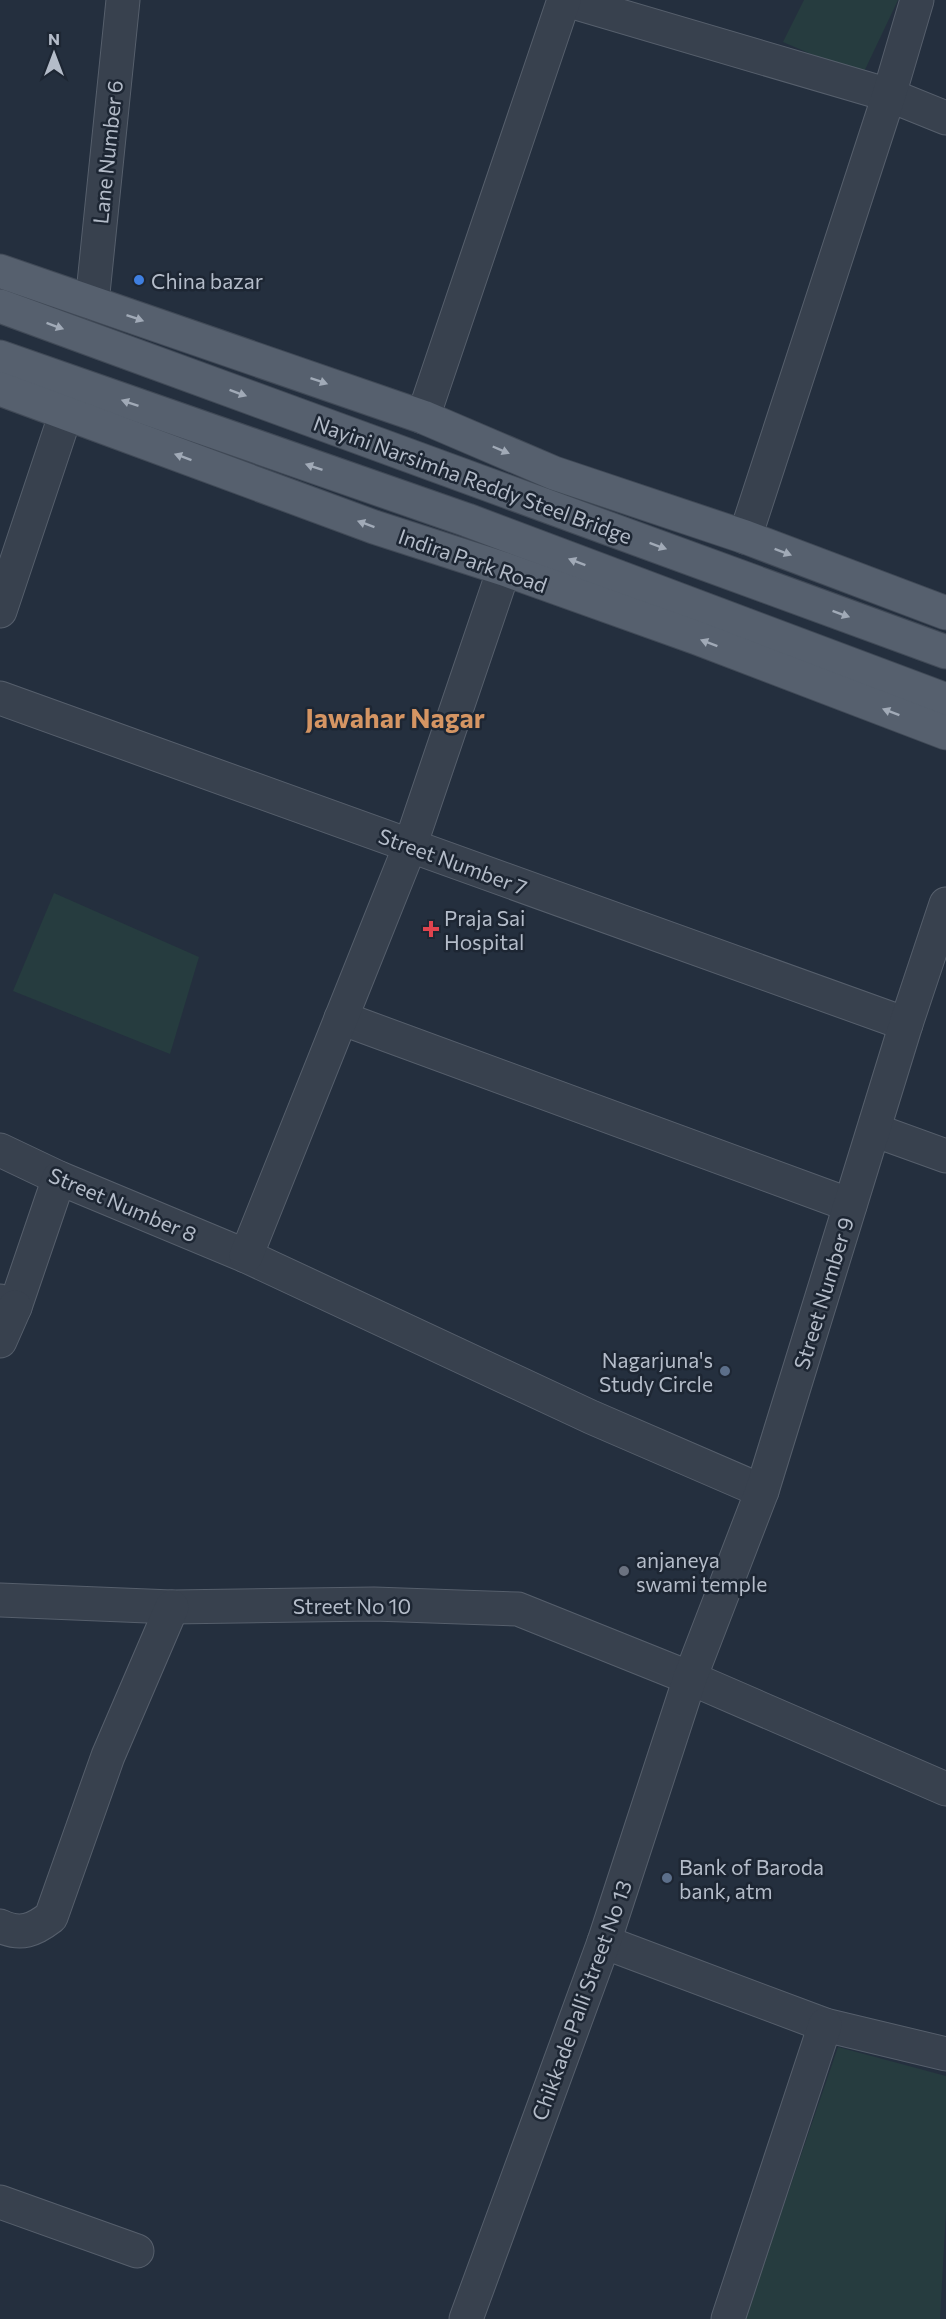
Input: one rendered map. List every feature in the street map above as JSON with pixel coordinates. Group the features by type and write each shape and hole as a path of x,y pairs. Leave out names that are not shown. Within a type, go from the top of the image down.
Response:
{"main road":[{"path":"0,271 423,417 554,473 745,537 946,613"},
{"name":"Nayini Narsimha Reddy Steel Bridge","path":"0,306 946,652"},
{"name":"Nayini Narsimha Reddy Steel Bridge","path":"0,357 467,520 946,700"},
{"name":"Indira Park Road","path":"0,389 374,527 504,569 697,638 946,733"}],"street":[{"name":"Lane Number 6","path":"92,303 123,0"},
{"path":"423,417 565,0 889,94 946,118"},
{"path":"745,537 889,94 917,0"},
{"path":"0,611 66,413"},
{"path":"246,1256 410,846 504,569"},
{"name":"Street Number 7","path":"0,698 906,1024"},
{"name":"Street Number 9","path":"690,1678 762,1491 906,1024 944,914"},
{"path":"341,1018 850,1205"},
{"path":"874,1130 946,1156"},
{"name":"Street Number 8","path":"0,1150 59,1178 246,1256 591,1417 762,1491"},
{"path":"0,1341 8,1304 59,1178"},
{"name":"Street No 10","path":"0,1600 172,1607 374,1604 518,1609 690,1678 946,1789"},
{"path":"0,1926 7,1930 33,1930 51,1917 108,1756 172,1607"},
{"name":"Chikkade Palli Street No 13","path":"466,2319 604,1942 690,1678"},
{"path":"604,1942 825,2025 946,2054"},
{"path":"728,2319 825,2025"},
{"path":"0,2202 137,2251"}],"green space":[{"path":"804,0 898,0 862,76 783,42"},
{"path":"54,893 199,957 170,1054 13,991"},
{"path":"838,2047 946,2076 946,2212 940,2319 745,2319"}],"place":[{"name":"China bazar","path":"139,280"},
{"name":"Praja Sai Hospital","path":"431,929"},
{"name":"Nagarjuna's Study Circle","path":"725,1371"},
{"name":"anjaneya swami temple","path":"624,1571"},
{"name":"Bank of Baroda bank, atm","path":"667,1878"}],"district":[{"name":"Jawahar Nagar","path":"395,717"}]}
